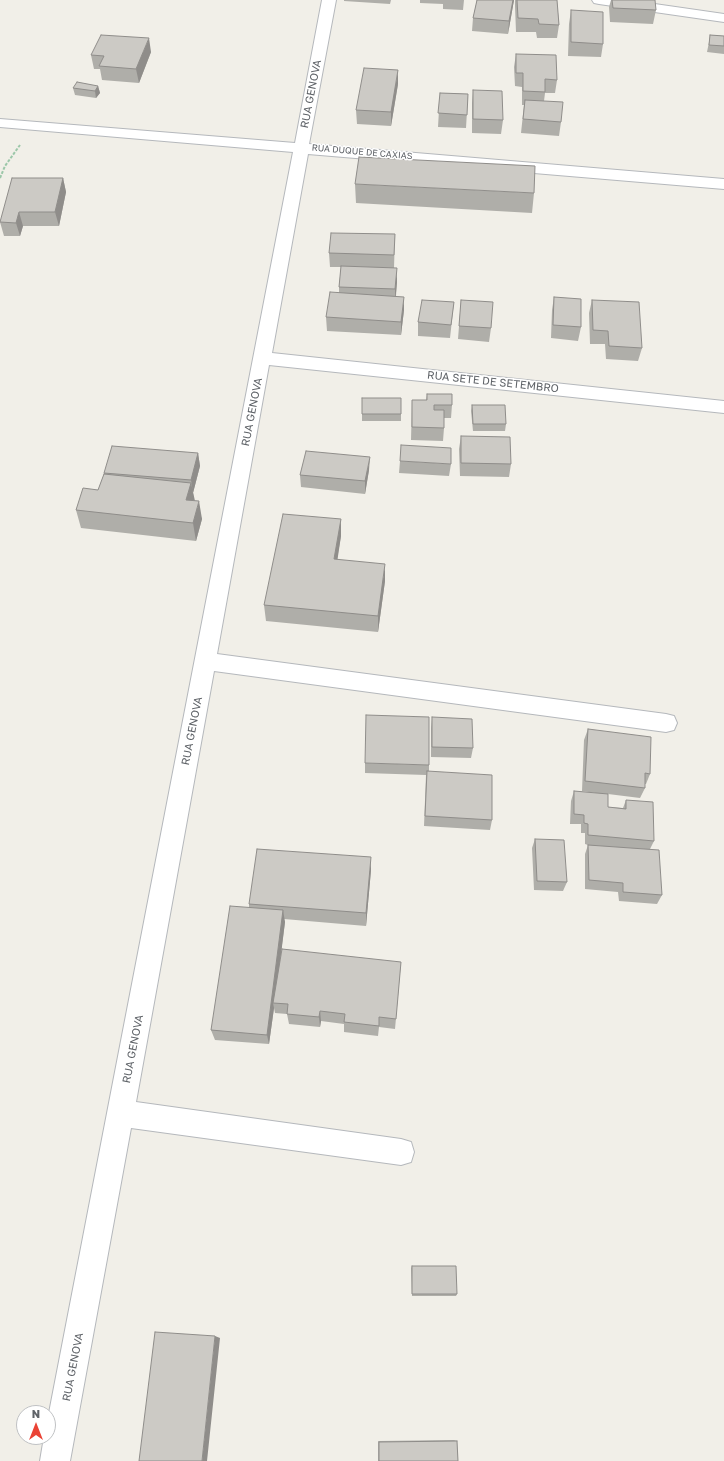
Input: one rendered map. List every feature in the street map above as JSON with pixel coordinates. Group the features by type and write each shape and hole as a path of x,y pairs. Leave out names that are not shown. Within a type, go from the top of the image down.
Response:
{"street":[{"name":"RUA GENOVA","path":"55,1461 329,0"},
{"path":"606,0 724,18"},
{"name":"RUA DUQUE DE CAXIAS","path":"0,123 301,147 724,184"},
{"name":"RUA SETE DE SETEMBRO","path":"262,358 724,407"},
{"path":"206,661 666,722"},
{"path":"121,1113 401,1152"}],"path":[{"path":"0,178 5,166 32,126"}],"building":[{"path":"477,0 513,0 509,21 473,18"},
{"path":"517,0 557,0 559,25 539,24 538,19 518,18"},
{"path":"612,0 655,0 656,10 613,8"},
{"path":"571,10 603,12 603,44 571,42"},
{"path":"101,35 149,38 136,69 99,66 104,56 91,55"},
{"path":"710,35 724,36 724,46 709,45"},
{"path":"516,54 556,55 557,80 545,79 545,92 523,91 523,73 516,73"},
{"path":"364,68 398,70 391,112 356,110"},
{"path":"77,82 98,86 95,91 73,88"},
{"path":"473,90 502,91 503,120 473,119"},
{"path":"440,93 468,94 467,115 438,113"},
{"path":"525,100 563,102 561,122 523,119"},
{"path":"359,157 535,166 534,193 355,184"},
{"path":"12,178 63,178 55,212 19,212 16,223 0,222"},
{"path":"331,233 395,234 394,255 329,253"},
{"path":"341,266 397,268 395,289 339,287"},
{"path":"330,292 404,297 401,322 326,317"},
{"path":"554,297 581,299 581,327 553,325"},
{"path":"422,300 454,302 451,325 418,322"},
{"path":"461,300 493,302 491,328 459,326"},
{"path":"592,300 639,302 642,348 609,346 608,331 593,330"},
{"path":"427,394 452,394 452,405 434,405 434,410 444,410 444,428 412,427 412,400 427,400"},
{"path":"362,398 401,398 401,414 362,414"},
{"path":"472,405 505,405 506,424 473,424"},
{"path":"461,436 510,437 511,464 461,463"},
{"path":"401,445 451,448 451,464 400,461"},
{"path":"112,446 198,453 191,480 104,473"},
{"path":"306,451 370,457 365,481 300,475"},
{"path":"104,474 191,483 186,500 199,501 193,523 76,510 83,488 98,490"},
{"path":"283,514 341,519 334,559 385,564 378,616 264,605"},
{"path":"366,715 429,717 429,765 365,763"},
{"path":"432,717 472,719 473,748 432,747"},
{"path":"588,729 651,737 650,774 645,773 645,788 585,781"},
{"path":"427,771 492,775 492,820 425,816"},
{"path":"574,791 608,794 608,807 626,809 626,800 653,802 654,841 588,835 588,824 584,823 584,815 574,814"},
{"path":"535,839 564,840 567,882 537,881"},
{"path":"588,845 659,850 662,895 623,892 623,883 589,880"},
{"path":"257,849 371,857 366,913 249,904"},
{"path":"230,906 283,910 267,1035 211,1030"},
{"path":"282,949 401,962 396,1019 379,1017 379,1026 344,1022 345,1014 320,1011 319,1017 287,1014 288,1004 273,1003"},
{"path":"412,1266 456,1266 457,1294 412,1294"},
{"path":"155,1332 215,1336 202,1461 139,1461"},
{"path":"457,1441 458,1461 379,1461 379,1442"}]}
